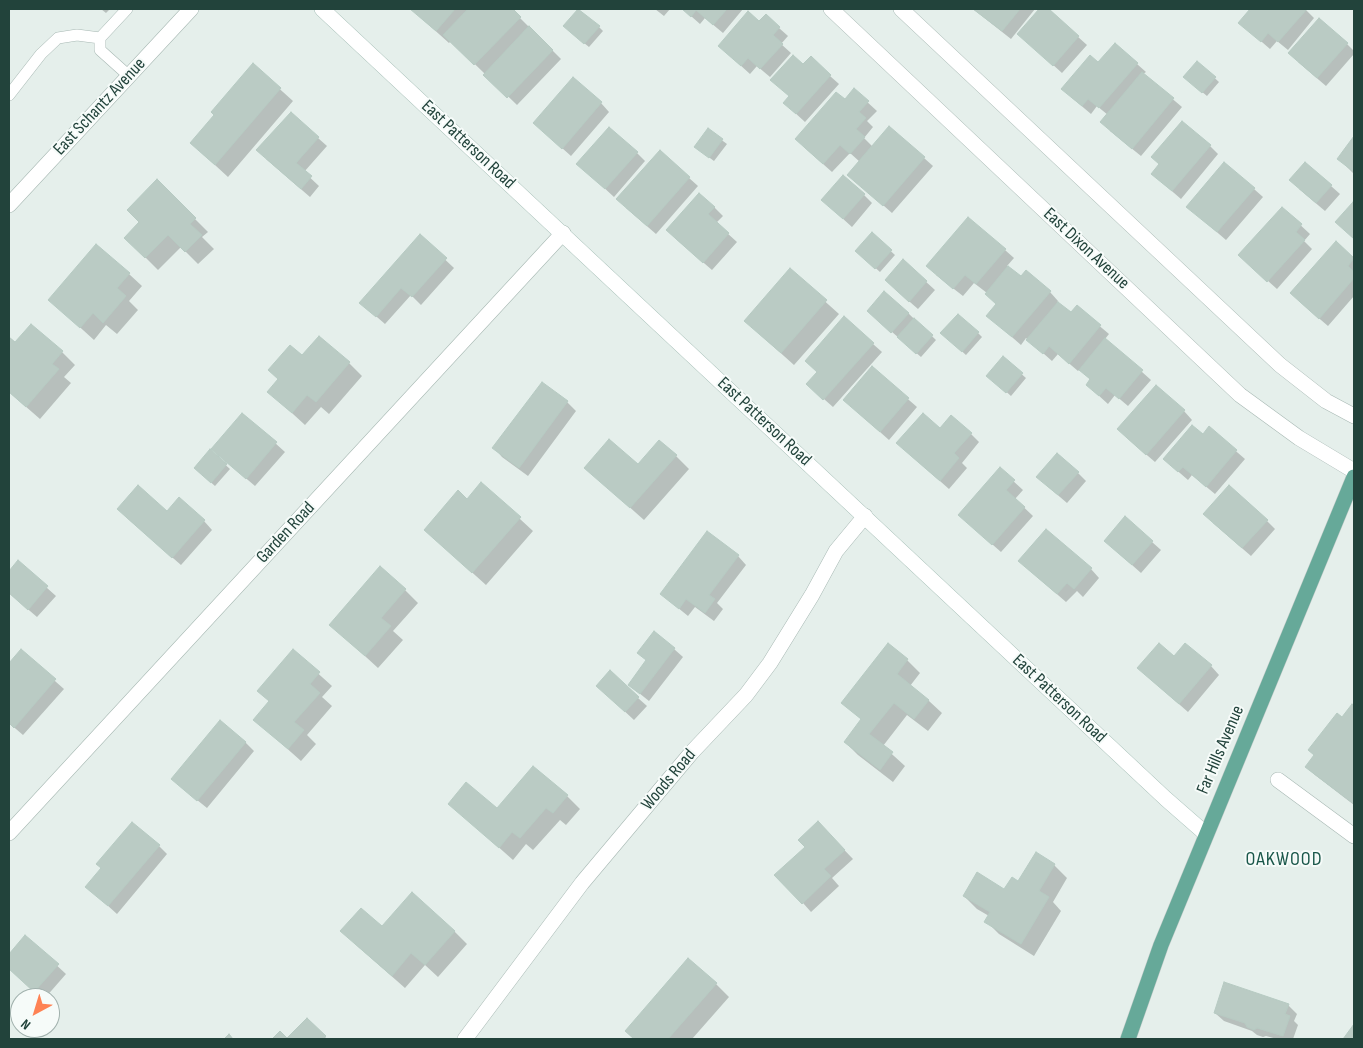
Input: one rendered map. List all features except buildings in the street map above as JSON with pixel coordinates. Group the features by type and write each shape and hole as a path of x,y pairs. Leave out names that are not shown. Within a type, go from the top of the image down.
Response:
{"main road":[{"name":"Far Hills Avenue","path":"1128,1039 1161,945 1354,477"}],"street":[{"name":"East Schantz Avenue","path":"10,202 191,9"},
{"name":"East Patterson Road","path":"322,9 1166,799 1206,834"},
{"name":"East Dixon Avenue","path":"831,9 1240,395 1299,438 1354,471"},
{"path":"902,9 1280,365 1326,401 1354,416"},
{"name":"Garden Road","path":"9,833 563,234"},
{"name":"Woods Road","path":"465,1039 582,883 692,752 746,695 775,656 836,551 864,516"},
{"path":"1278,780 1354,836"}],"lane":[{"path":"126,9 100,38 100,50 129,76"},
{"path":"9,95 41,54 58,38 77,35 100,38"}],"district":[{"name":"OAKWOOD","path":"1284,860"}]}
